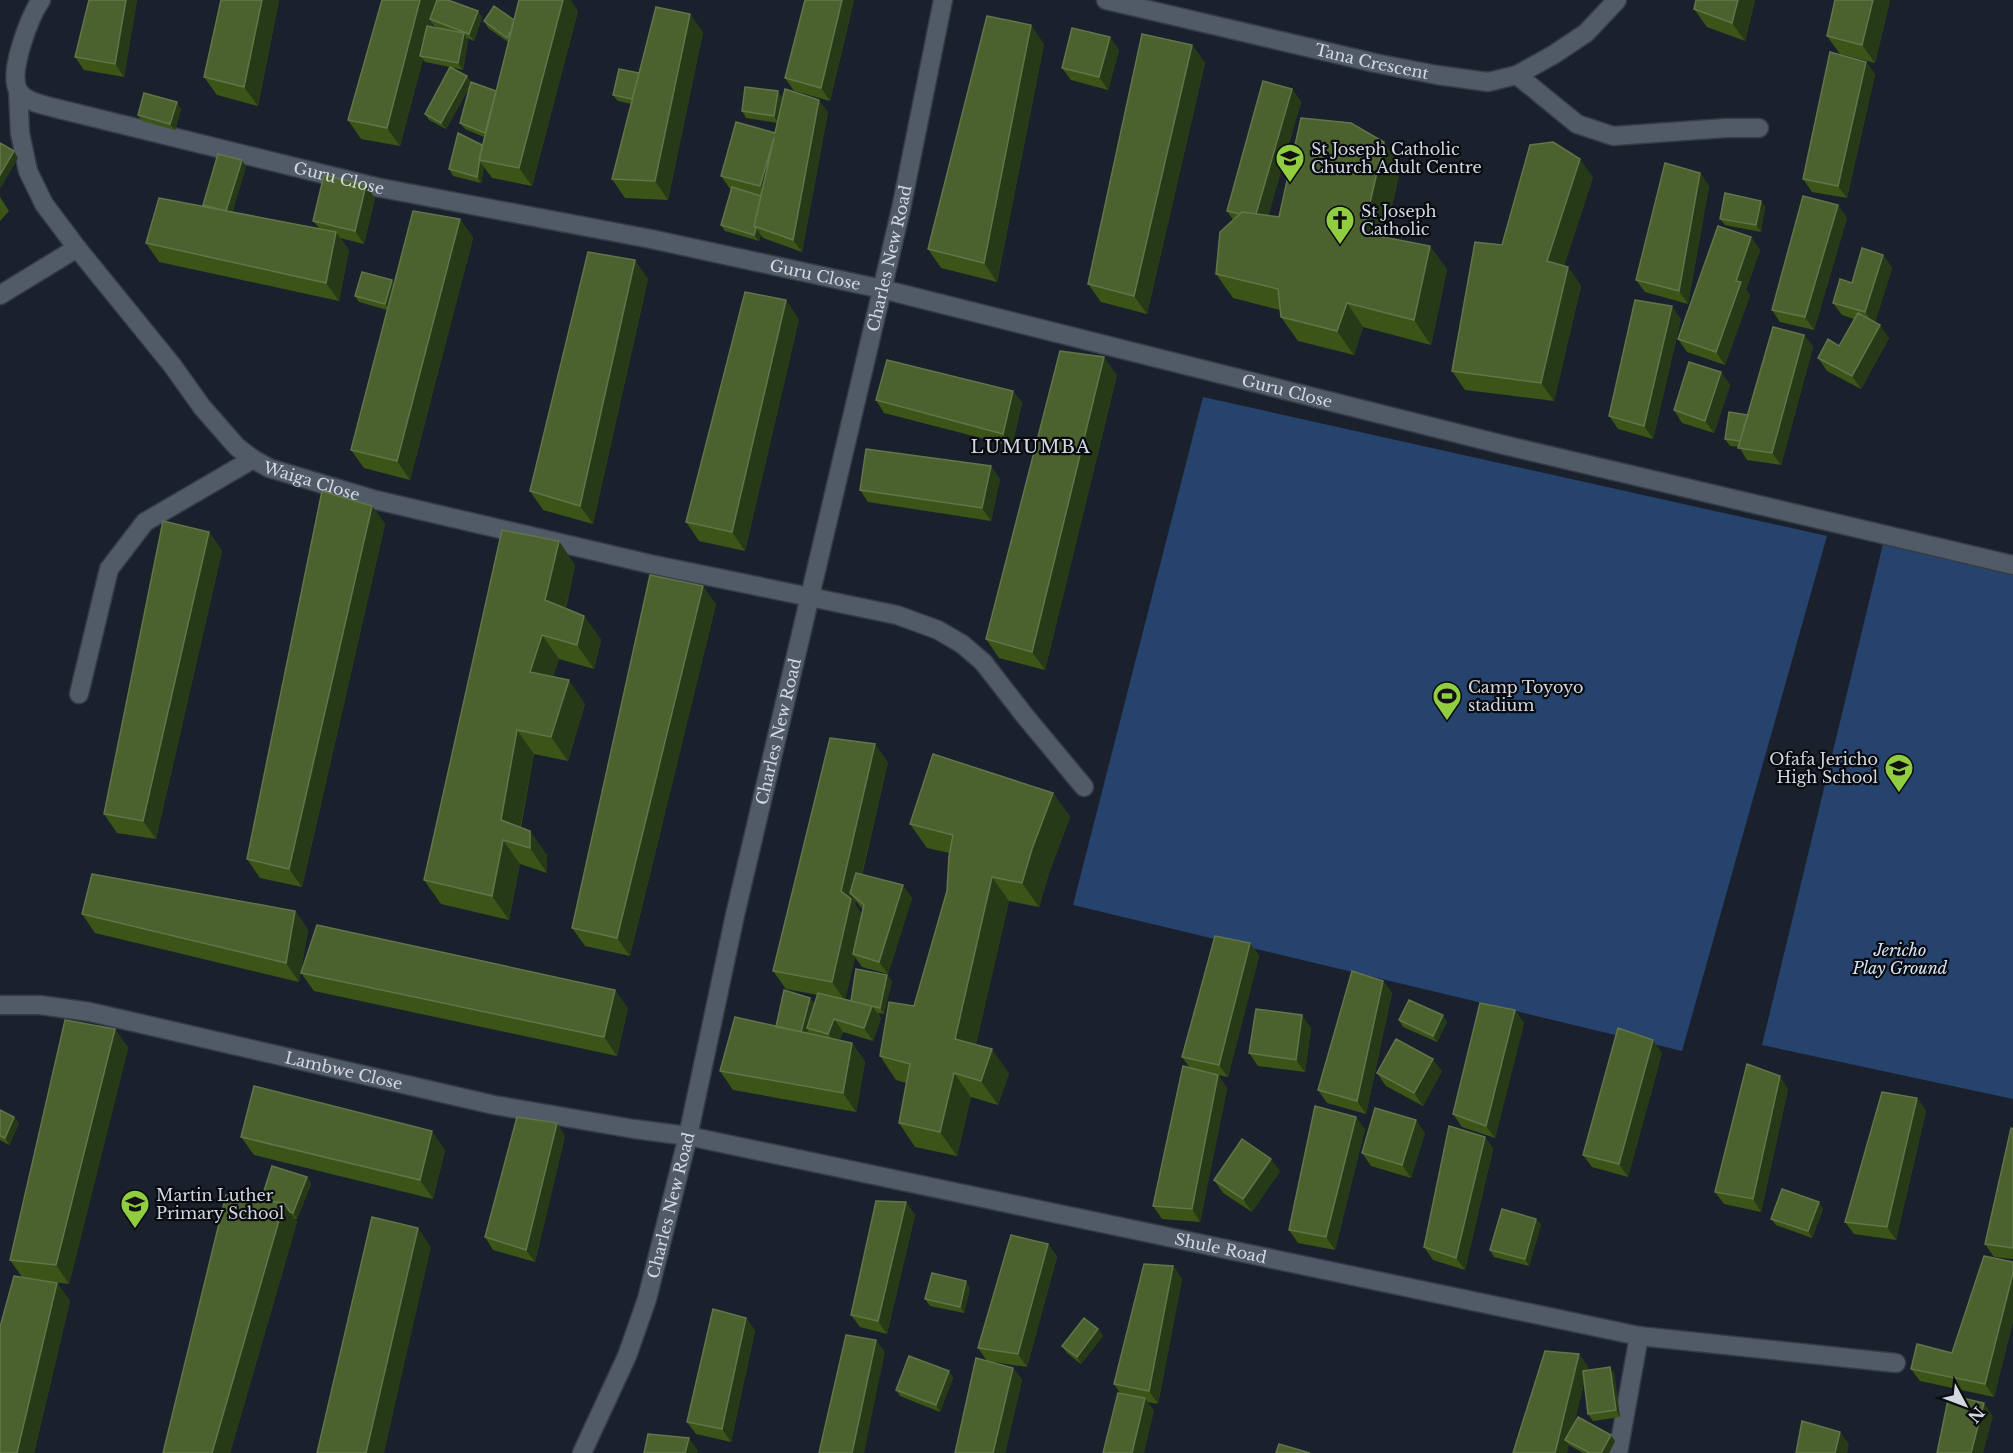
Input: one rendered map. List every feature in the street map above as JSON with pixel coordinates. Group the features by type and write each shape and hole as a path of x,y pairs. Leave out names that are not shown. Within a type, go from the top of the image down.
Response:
{"street":[{"name":"Charles New Road","path":"582,1453 627,1356 647,1299 688,1136 735,915 901,209 943,0"},
{"name":"Tana Crescent","path":"1106,0 1353,58 1437,75 1488,82 1517,75 1553,55 1586,33 1617,0"},
{"path":"18,90 16,68 36,2"},
{"path":"1517,75 1577,124 1613,136 1726,128 1759,128"},
{"name":"Guru Close","path":"18,90 33,101 55,108 376,187 651,239 882,289 1500,444 1775,507 2013,565"},
{"name":"Waiga Close","path":"18,90 20,133 28,171 44,204 172,365 202,407 237,447 253,459 269,468 376,501 650,564 897,615 938,630 962,644 983,662 1084,787"},
{"path":"0,296 77,248"},
{"path":"79,694 110,569 146,522 253,459"},
{"name":"Lambwe Close","path":"0,1005 40,1005 90,1012 494,1105 688,1136"},
{"name":"Shule Road","path":"688,1136 1639,1336 1896,1363"},
{"path":"1618,1453 1639,1336"}],"green space":[{"name":"Camp Toyoyo stadium","path":"1203,397 1827,536 1682,1051 1073,905"},
{"name":"Jericho Play Ground","path":"1883,544 2013,574 2013,1099 1762,1045"}],"building":[{"path":"89,0 126,0 115,64 75,57"},
{"path":"221,0 262,0 244,87 204,77"},
{"path":"382,0 420,0 387,128 348,120"},
{"path":"437,0 448,0 478,11 469,34 430,19"},
{"path":"519,0 563,0 519,168 479,160"},
{"path":"805,0 842,0 821,88 785,78"},
{"path":"1696,0 1738,0 1732,23 1694,9"},
{"path":"1835,0 1873,0 1862,45 1827,36"},
{"path":"494,6 514,20 507,38 484,21"},
{"path":"656,7 690,14 655,181 612,179"},
{"path":"987,16 1031,25 984,263 928,249"},
{"path":"427,26 464,33 458,63 420,56"},
{"path":"1072,28 1110,37 1099,77 1062,68"},
{"path":"1142,34 1192,45 1134,296 1088,284"},
{"path":"1830,52 1866,62 1838,186 1803,179"},
{"path":"450,67 467,76 441,123 425,114"},
{"path":"619,69 639,73 632,99 613,95"},
{"path":"1263,81 1292,89 1256,214 1242,212 1240,214 1227,211"},
{"path":"471,82 496,91 485,133 460,123"},
{"path":"745,87 778,91 774,116 742,111"},
{"path":"785,89 819,100 793,240 754,226 774,138 760,186 721,176 736,122 775,133"},
{"path":"144,93 177,102 170,124 138,115"},
{"path":"1301,118 1351,123 1384,142 1363,233 1430,246 1414,320 1347,303 1337,331 1281,317 1278,289 1216,274 1220,232 1242,212 1279,217"},
{"path":"458,133 482,145 477,177 449,169"},
{"path":"1553,142 1580,159 1547,261 1568,267 1541,383 1452,371 1475,242 1502,245 1530,145"},
{"path":"0,143 14,151 0,175"},
{"path":"218,154 242,160 226,211 203,205"},
{"path":"1665,163 1700,173 1679,291 1636,280"},
{"path":"324,175 366,185 355,231 313,221"},
{"path":"732,187 761,196 754,235 721,225"},
{"path":"1725,193 1761,201 1756,225 1720,219"},
{"path":"1803,196 1838,205 1805,317 1772,310"},
{"path":"159,198 336,232 326,283 146,243"},
{"path":"413,211 460,219 397,461 351,450"},
{"path":"1718,226 1751,237 1736,281 1741,282 1716,352 1678,339"},
{"path":"1862,248 1883,255 1865,312 1833,303 1840,279 1852,283"},
{"path":"588,252 635,260 580,506 530,491"},
{"path":"362,272 392,280 385,304 355,296"},
{"path":"745,292 786,300 732,532 686,522"},
{"path":"1635,300 1672,306 1644,426 1609,416"},
{"path":"1858,313 1880,325 1852,376 1818,358 1828,339 1839,346"},
{"path":"1773,327 1804,335 1772,453 1738,448"},
{"path":"1060,351 1104,357 1032,652 986,639"},
{"path":"887,360 1013,391 1003,434 876,400"},
{"path":"1689,362 1721,372 1705,421 1674,410"},
{"path":"1729,412 1748,415 1740,441 1725,439"},
{"path":"866,449 991,466 982,508 860,490"},
{"path":"322,491 372,506 289,869 247,859"},
{"path":"163,521 209,532 143,821 104,814"},
{"path":"502,530 559,541 545,600 584,616 577,645 542,635 530,672 569,680 551,737 517,730 501,820 530,831 530,848 503,840 492,896 424,880"},
{"path":"650,575 703,586 617,938 572,928"},
{"path":"830,738 875,744 841,891 851,899 832,982 773,971"},
{"path":"933,754 1053,793 1022,883 992,877 955,1039 992,1049 981,1081 954,1073 940,1132 899,1123 910,1064 880,1056 889,1002 914,1006 947,891 953,835 910,824"},
{"path":"856,873 903,885 879,962 853,954 864,905 850,893"},
{"path":"92,874 295,911 286,963 82,914"},
{"path":"317,925 615,990 604,1037 301,973"},
{"path":"1215,936 1250,943 1219,1065 1182,1057"},
{"path":"856,969 887,975 880,1008 851,1001"},
{"path":"1352,971 1383,981 1357,1101 1318,1090"},
{"path":"784,990 810,998 801,1032 776,1027"},
{"path":"818,993 872,1006 864,1028 834,1019 828,1034 807,1028"},
{"path":"1409,1000 1443,1015 1433,1036 1399,1020"},
{"path":"1480,1003 1515,1010 1486,1126 1453,1114"},
{"path":"1256,1009 1302,1015 1296,1060 1249,1053"},
{"path":"735,1017 852,1043 843,1093 720,1071"},
{"path":"65,1020 115,1029 56,1265 10,1260"},
{"path":"1618,1028 1653,1040 1619,1164 1583,1155"},
{"path":"1396,1039 1433,1059 1414,1093 1377,1073"},
{"path":"1747,1064 1780,1076 1753,1199 1715,1192"},
{"path":"1183,1066 1218,1075 1192,1209 1153,1206"},
{"path":"254,1086 432,1131 420,1180 241,1137"},
{"path":"1882,1092 1917,1098 1887,1227 1845,1222"},
{"path":"1315,1106 1356,1117 1326,1237 1289,1230"},
{"path":"1375,1108 1416,1120 1402,1165 1362,1153"},
{"path":"0,1110 14,1117 5,1138 0,1136"},
{"path":"517,1117 557,1123 526,1250 485,1237"},
{"path":"1449,1126 1485,1137 1456,1258 1424,1247"},
{"path":"2011,1128 2013,1129 2013,1248 1985,1244"},
{"path":"1242,1139 1271,1159 1243,1199 1214,1180"},
{"path":"272,1166 307,1177 293,1213 284,1203 261,1200"},
{"path":"1782,1189 1819,1202 1808,1231 1771,1219"},
{"path":"226,1195 284,1203 212,1453 163,1453"},
{"path":"876,1201 906,1202 878,1321 851,1315"},
{"path":"1502,1209 1536,1219 1525,1259 1490,1250"},
{"path":"372,1217 418,1228 366,1453 317,1453"},
{"path":"1011,1235 1048,1244 1018,1354 978,1348"},
{"path":"1984,1256 2013,1262 2013,1273 1985,1384 1911,1369 1917,1344 1952,1353"},
{"path":"1144,1264 1173,1266 1149,1391 1114,1384"},
{"path":"932,1273 966,1281 960,1307 925,1299"},
{"path":"14,1276 57,1283 17,1453 0,1453 0,1327"},
{"path":"713,1309 746,1318 722,1429 687,1422"},
{"path":"1084,1318 1098,1329 1077,1357 1062,1346"},
{"path":"846,1335 876,1340 852,1453 819,1453"},
{"path":"1545,1351 1579,1354 1555,1453 1513,1453"},
{"path":"909,1356 949,1371 936,1405 896,1390"},
{"path":"976,1358 1013,1368 993,1453 955,1453"},
{"path":"1610,1367 1616,1410 1588,1414 1583,1371"},
{"path":"1118,1393 1145,1398 1132,1453 1103,1453"},
{"path":"1949,1395 1984,1403 1971,1453 1937,1453"},
{"path":"1578,1417 1611,1435 1601,1453 1590,1453 1565,1440"},
{"path":"1802,1421 1840,1432 1835,1453 1796,1453"},
{"path":"648,1434 689,1438 685,1453 644,1453"},
{"path":"1279,1444 1310,1453 1276,1453"}],"place":[{"name":"St Joseph Catholic Church Adult Centre","path":"1290,184"},
{"name":"St Joseph Catholic","path":"1340,246"},
{"name":"Camp Toyoyo stadium","path":"1447,722"},
{"name":"Ofafa Jericho High School","path":"1899,794"},
{"name":"Martin Luther Primary School","path":"135,1230"}],"district":[{"name":"LUMUMBA","path":"1031,447"}]}
